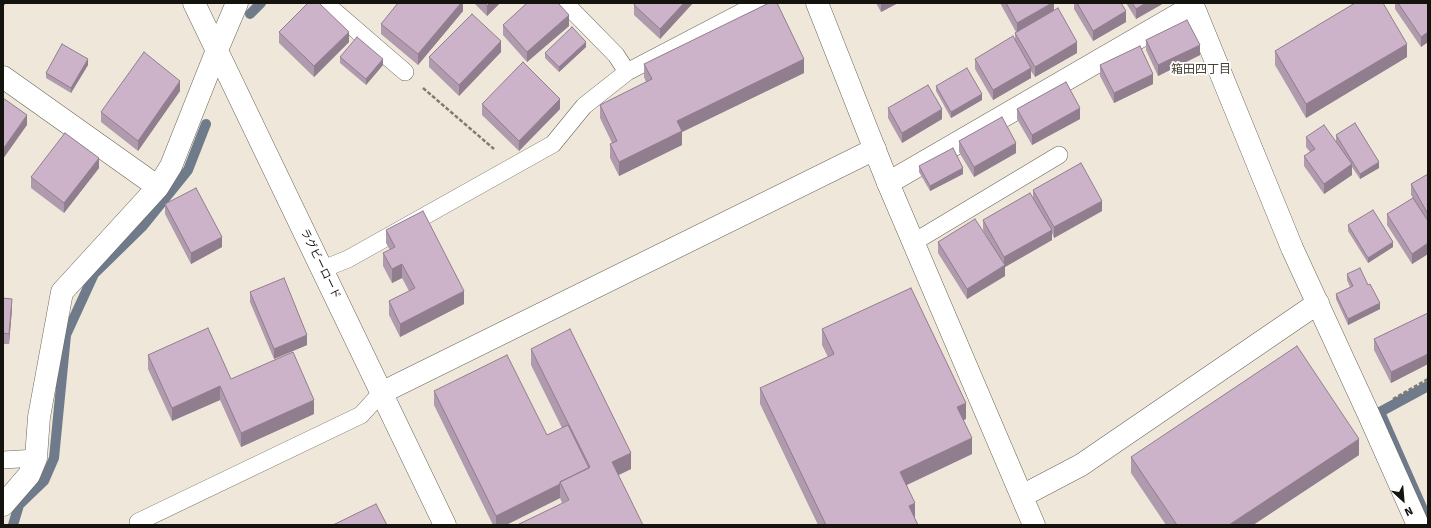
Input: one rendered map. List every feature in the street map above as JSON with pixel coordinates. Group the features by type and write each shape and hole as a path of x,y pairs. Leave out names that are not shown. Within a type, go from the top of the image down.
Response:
{"street":[{"name":"ラグビーロード","path":"194,3 445,525"},
{"path":"3,505 29,475 36,458 39,417 62,292 158,187 171,166 237,3"},
{"path":"817,3 888,183 1034,525"},
{"path":"888,183 1193,5 1292,248 1418,525"},
{"path":"3,77 158,187"},
{"path":"381,393 875,149"},
{"path":"1022,496 1081,466 1318,303"}],"lane":[{"path":"325,3 405,72"},
{"path":"566,3 616,55 627,72"},
{"path":"323,269 348,259 553,144 584,106 627,72 759,3"},
{"path":"914,242 1059,155"},
{"path":"138,522 361,415 381,393"},
{"path":"3,460 36,458"}],"path":[{"path":"405,72 513,166"},
{"path":"1368,413 1428,379"}],"building":[{"path":"308,3 319,3 349,32 314,66 279,32"},
{"path":"398,3 461,3 418,54 381,24"},
{"path":"527,3 558,3 569,15 527,52 503,25"},
{"path":"635,3 684,3 660,29 634,5"},
{"path":"769,3 777,3 804,59 677,121 682,131 619,162 610,144 617,141 600,105 652,79 644,64"},
{"path":"1006,3 1052,3 1017,23"},
{"path":"1077,3 1121,3 1126,11 1093,31"},
{"path":"1132,3 1146,3 1136,9"},
{"path":"1355,3 1383,3 1407,44 1306,104 1275,51"},
{"path":"1398,3 1428,3 1428,32 1421,37"},
{"path":"1058,8 1077,42 1035,67 1015,33"},
{"path":"472,14 501,41 459,85 429,57"},
{"path":"1187,20 1200,45 1158,65 1146,40"},
{"path":"572,27 586,42 559,67 545,53"},
{"path":"1013,36 1031,68 993,90 975,59"},
{"path":"357,37 383,59 366,79 340,57"},
{"path":"62,44 88,59 71,88 46,73"},
{"path":"1140,46 1153,74 1114,93 1100,65"},
{"path":"144,52 180,81 138,141 101,112"},
{"path":"523,62 560,99 519,141 482,104"},
{"path":"967,68 982,94 951,112 936,86"},
{"path":"1066,82 1080,108 1032,135 1017,109"},
{"path":"928,85 942,109 902,133 888,108"},
{"path":"3,98 27,115 3,149"},
{"path":"1002,117 1016,143 974,167 959,141"},
{"path":"1355,123 1379,162 1360,174 1336,135"},
{"path":"1324,125 1352,164 1324,184 1304,156 1315,149 1306,137"},
{"path":"65,133 99,158 64,203 31,177"},
{"path":"953,148 963,168 930,186 919,166"},
{"path":"1081,163 1102,201 1054,227 1033,190"},
{"path":"1428,174 1428,214 1411,184"},
{"path":"196,188 222,237 191,253 165,204"},
{"path":"1030,193 1052,230 1004,257 983,220"},
{"path":"1413,198 1428,221 1428,243 1412,254 1387,214"},
{"path":"1373,210 1393,242 1368,258 1348,225"},
{"path":"423,211 464,291 400,324 389,301 415,288 402,264 392,269 383,253 395,247 386,230"},
{"path":"975,219 1005,265 967,289 938,242"},
{"path":"1360,268 1368,285 1370,284 1380,303 1348,319 1336,294 1353,286 1347,274"},
{"path":"284,278 307,335 274,349 250,292"},
{"path":"911,288 966,403 957,407 972,438 900,472 915,503 909,506 918,525 826,525 760,388 834,354 822,329"},
{"path":"3,298 12,299 9,334 3,333"},
{"path":"1428,313 1428,354 1391,372 1374,339"},
{"path":"208,328 231,379 293,352 314,400 241,433 220,386 172,408 148,355"},
{"path":"570,329 631,453 612,462 643,525 517,525 569,500 560,482 590,467 531,349"},
{"path":"1297,346 1359,439 1229,525 1177,525 1131,457"},
{"path":"507,355 547,435 568,425 589,468 496,516 434,391"},
{"path":"376,504 387,525 333,525"}],"waterway":[{"path":"250,14 261,3"},
{"path":"13,525 19,505 44,481 54,458 66,335 94,274 142,227 188,170 206,124"},
{"path":"1425,514 1380,412 1428,386"}],"district":[{"name":"箱田四丁目","path":"1201,70"}]}
